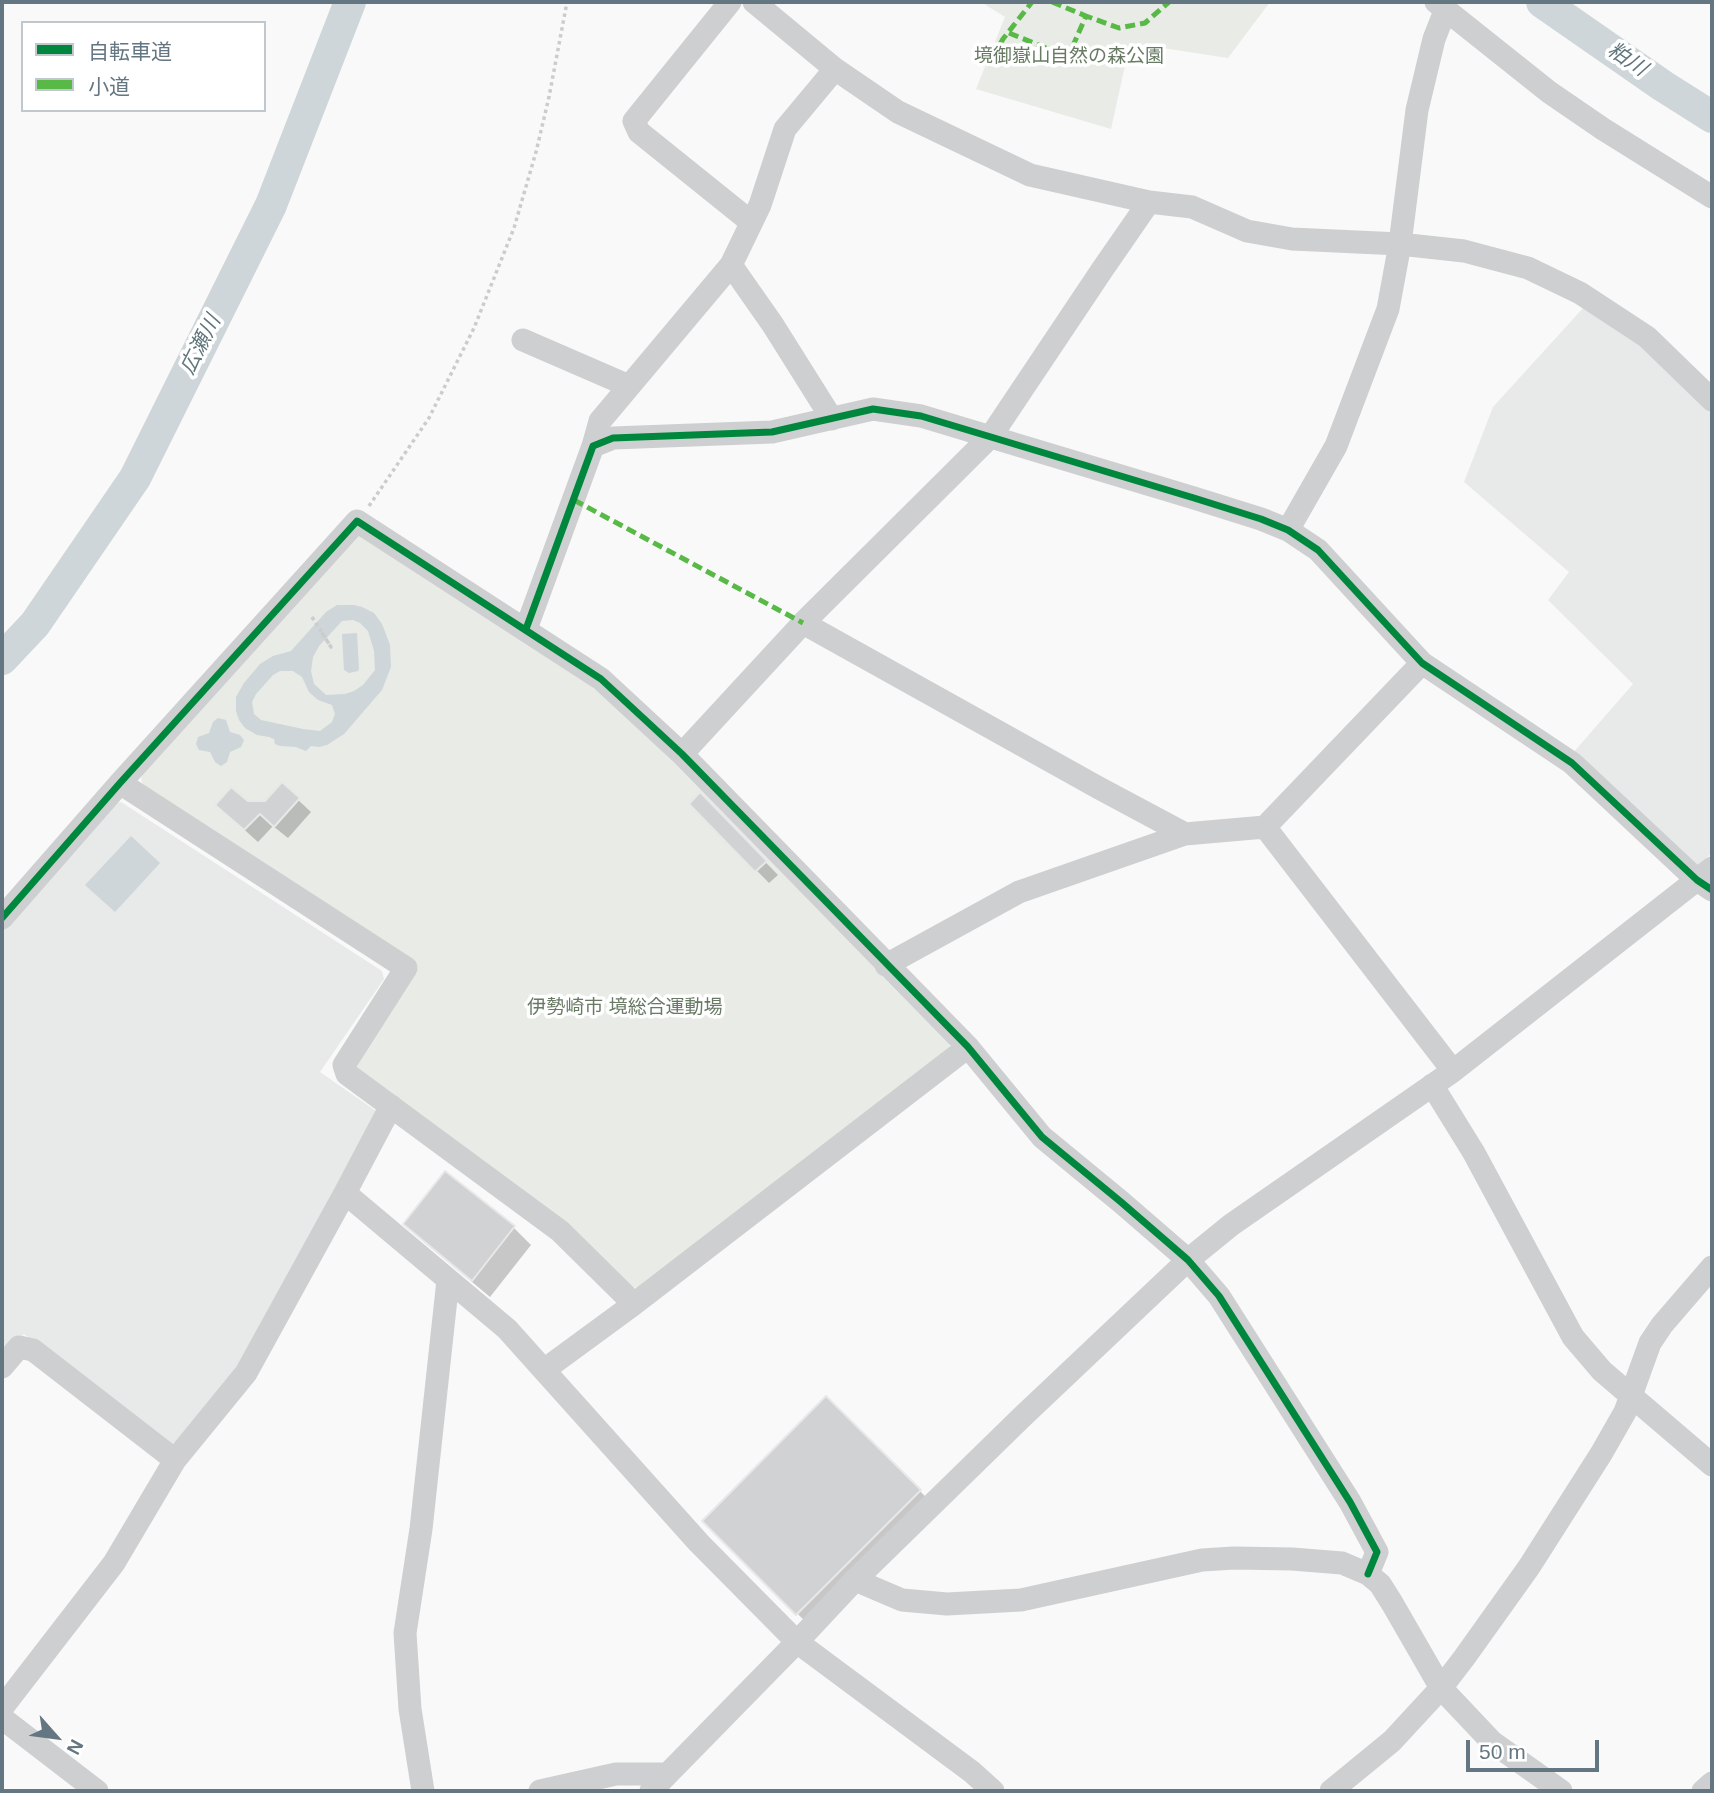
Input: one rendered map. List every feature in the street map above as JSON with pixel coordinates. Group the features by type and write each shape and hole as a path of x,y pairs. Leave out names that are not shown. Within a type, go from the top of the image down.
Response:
{"street":[{"path":"730,2 634,121 639,132 751,222"},
{"path":"754,2 835,68 898,112 1030,175 1149,202 1192,206 1247,231 1292,239 1400,244 1464,251 1528,268 1580,293 1647,337 1712,400"},
{"path":"1288,530 1336,446 1388,309 1400,244 1417,110 1440,6 1549,92 1712,197"},
{"path":"526,629 600,421 731,265 760,205 785,129 835,68"},
{"path":"682,754 803,623 991,436 1149,202"},
{"path":"731,265 773,325 832,419"},
{"path":"523,340 629,386"},
{"path":"593,446 613,438 772,432 873,409 921,416 1261,519 1288,530 1318,550 1422,663 1572,763 1707,879 1453,1071 1231,1225 1188,1260 855,1580 651,1791"},
{"path":"2,918 357,521 601,679 682,754 968,1047 1042,1137 1188,1260 1219,1296 1350,1502 1377,1552 1368,1574"},
{"path":"803,623 1185,834"},
{"path":"886,965 1019,892 1185,834 1265,827 1422,663"},
{"path":"120,783 406,968 344,1065 347,1074 560,1231 634,1304"},
{"path":"1265,827 1453,1071"},
{"path":"544,1370 968,1047"},
{"path":"1432,1085 1474,1153 1573,1337 1602,1371 1712,1465"},
{"path":"2,1708 114,1563 176,1460 246,1373 391,1107"},
{"path":"345,1194 507,1329 699,1543 797,1642 972,1772 993,1791"},
{"path":"1331,1791 1392,1741 1441,1688 1530,1567 1625,1412 1642,1362 1656,1334 1712,1267"},
{"path":"423,1791 410,1709 405,1633 421,1529 448,1280"},
{"path":"2,1367 19,1346 33,1350 176,1460"},
{"path":"855,1580 902,1600 947,1604 1021,1600 1202,1560 1246,1558 1342,1563 1368,1574 1380,1584 1441,1688 1492,1742 1561,1791"},
{"path":"2,1718 97,1791"},
{"path":"540,1791 616,1774 667,1774"},
{"path":"1703,1791 1712,1783"}],"path":[{"path":"357,521 429,418 474,328 514,228 536,152 567,2"},
{"path":"312,617 331,647 320,630"}],"shaded area":[{"path":"1584,307 1641,340 1712,412 1712,853 1698,865 1691,865 1572,754 1633,684 1548,600 1569,572 1464,482 1493,407"},
{"path":"337,605 354,605 374,613 382,624 390,645 391,667 382,690 344,734 327,745 311,746 306,751 280,746 275,744 274,739 257,735 245,728 236,711 236,697 260,664 273,656 291,651 326,612","holes":["353,620 368,631 374,651 375,670 363,685 354,691 326,695 314,684 311,671 313,657 319,646 342,621","280,671 293,671 302,677 309,692 318,700 332,705 335,714 332,722 320,731 261,720 254,714 252,702 256,694"]},
{"path":"357,633 359,669 349,673 344,670 342,634"},
{"path":"218,718 226,720 230,732 240,735 244,740 241,747 230,752 227,762 221,766 215,762 210,752 199,750 196,744 198,737 209,733 213,722"},
{"path":"121,802 382,971 384,979 320,1072 379,1113 239,1368 177,1448 170,1447 24,1334 2,1359 2,930 115,803"},
{"path":"131,836 160,863 115,912 85,885"}],"green space":[{"name":"境御嶽山自然の森公園","path":"981,2 1270,2 1228,58 1130,43 1111,129 976,89 1005,17"},
{"name":"伊勢崎市 境総合運動場","path":"361,534 567,664 621,706 948,1039 950,1047 641,1288 629,1287 357,1070 357,1060 418,967 142,785 141,776"}],"building":[{"path":"282,782 300,798 274,827 260,814 244,830 215,805 231,787 248,801 265,801"},
{"path":"700,792 767,861 755,872 689,804"},
{"path":"445,1171 515,1226 472,1281 403,1224"},
{"path":"826,1396 921,1490 796,1615 702,1521"}],"waterway":[{"name":"広瀬川","path":"2,659 35,624 135,478 271,205 350,2"},
{"name":"粕川","path":"1542,2 1712,117"}],"marked path":[{"path":"983,62 989,64 1003,39 1032,2"},
{"path":"1052,2 1086,16"},
{"path":"1009,33 1068,57 1086,16 1119,28 1145,23 1169,2"},
{"path":"574,500 803,623"}],"cycle path":[{"path":"526,629 593,446 613,438 772,432 873,409 921,416 1194,498 1288,530 1318,550 1422,663 1572,763 1697,880 1712,890"},
{"path":"2,918 357,521 601,679 682,754 968,1047 1042,1137 1188,1260 1219,1296 1350,1502 1377,1552 1368,1574"}]}
